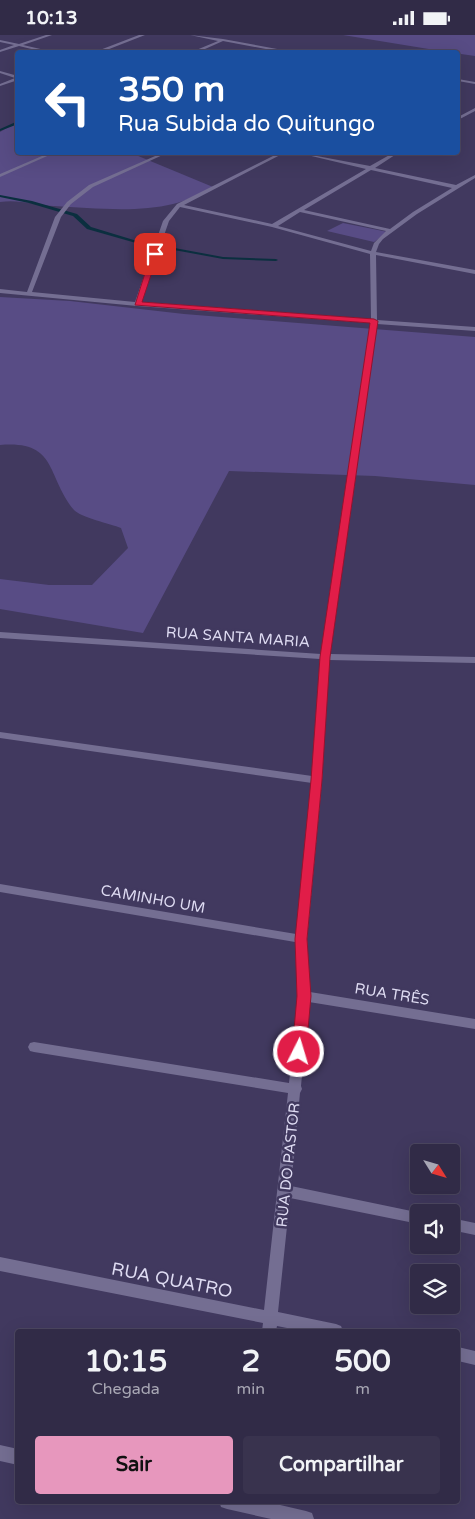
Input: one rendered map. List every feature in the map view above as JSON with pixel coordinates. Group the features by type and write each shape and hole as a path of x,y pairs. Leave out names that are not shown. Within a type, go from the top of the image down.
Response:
{"street":[{"path":"0,51 50,35"},
{"path":"102,50 143,35"},
{"path":"192,35 281,50"},
{"path":"198,50 222,40"},
{"path":"0,41 42,50"},
{"path":"0,72 15,77"},
{"path":"0,85 15,79"},
{"path":"460,80 475,83"},
{"path":"460,118 475,109"},
{"path":"464,115 475,117"},
{"path":"0,176 47,155"},
{"path":"29,293 58,217 69,203 91,186 161,155"},
{"path":"138,303 166,221 179,205 278,155"},
{"path":"313,155 456,187"},
{"path":"273,226 392,155"},
{"path":"373,253 376,244 415,213 475,176"},
{"path":"179,205 273,226 373,253 475,272"},
{"path":"300,210 392,231"},
{"name":"RUA DO PASTOR","path":"270,1325 296,1089 304,996 301,939 317,780 325,657 374,321 373,253"},
{"path":"0,291 475,329"},
{"name":"RUA SANTA MARIA","path":"0,635 325,657 475,660"},
{"path":"0,735 317,780"},
{"name":"CAMINHO UM","path":"0,888 301,939"},
{"name":"RUA TRÊS","path":"304,996 475,1024"},
{"path":"34,1047 296,1089"},
{"path":"285,1191 410,1216"},
{"path":"460,1226 475,1229"},
{"name":"RUA QUATRO","path":"0,1264 270,1325 314,1329"},
{"path":"460,1354 475,1358"},
{"path":"0,1453 15,1456"},
{"path":"244,1504 306,1519"}],"shaded area":[{"path":"343,35 475,35 475,56 460,54 460,50 435,50"},
{"path":"15,123 15,155 136,155 213,187 210,191 183,201 159,207 98,209 14,201 0,202 0,132"},
{"path":"343,223 388,232 374,242 327,231"},
{"path":"0,297 70,301 184,314 475,337 475,485 375,476 229,471 143,633 0,609 0,579 49,585 92,585 128,548 121,528 89,518 74,510 42,454 32,448 19,445 0,445"}],"waterway":[{"path":"0,130 15,123"},
{"path":"0,196 30,202 75,215 89,228 136,242 223,258 276,260"}],"route":[{"path":"155,254 138,303 374,321 325,657 317,780 301,939 304,996 299,1052"}]}
